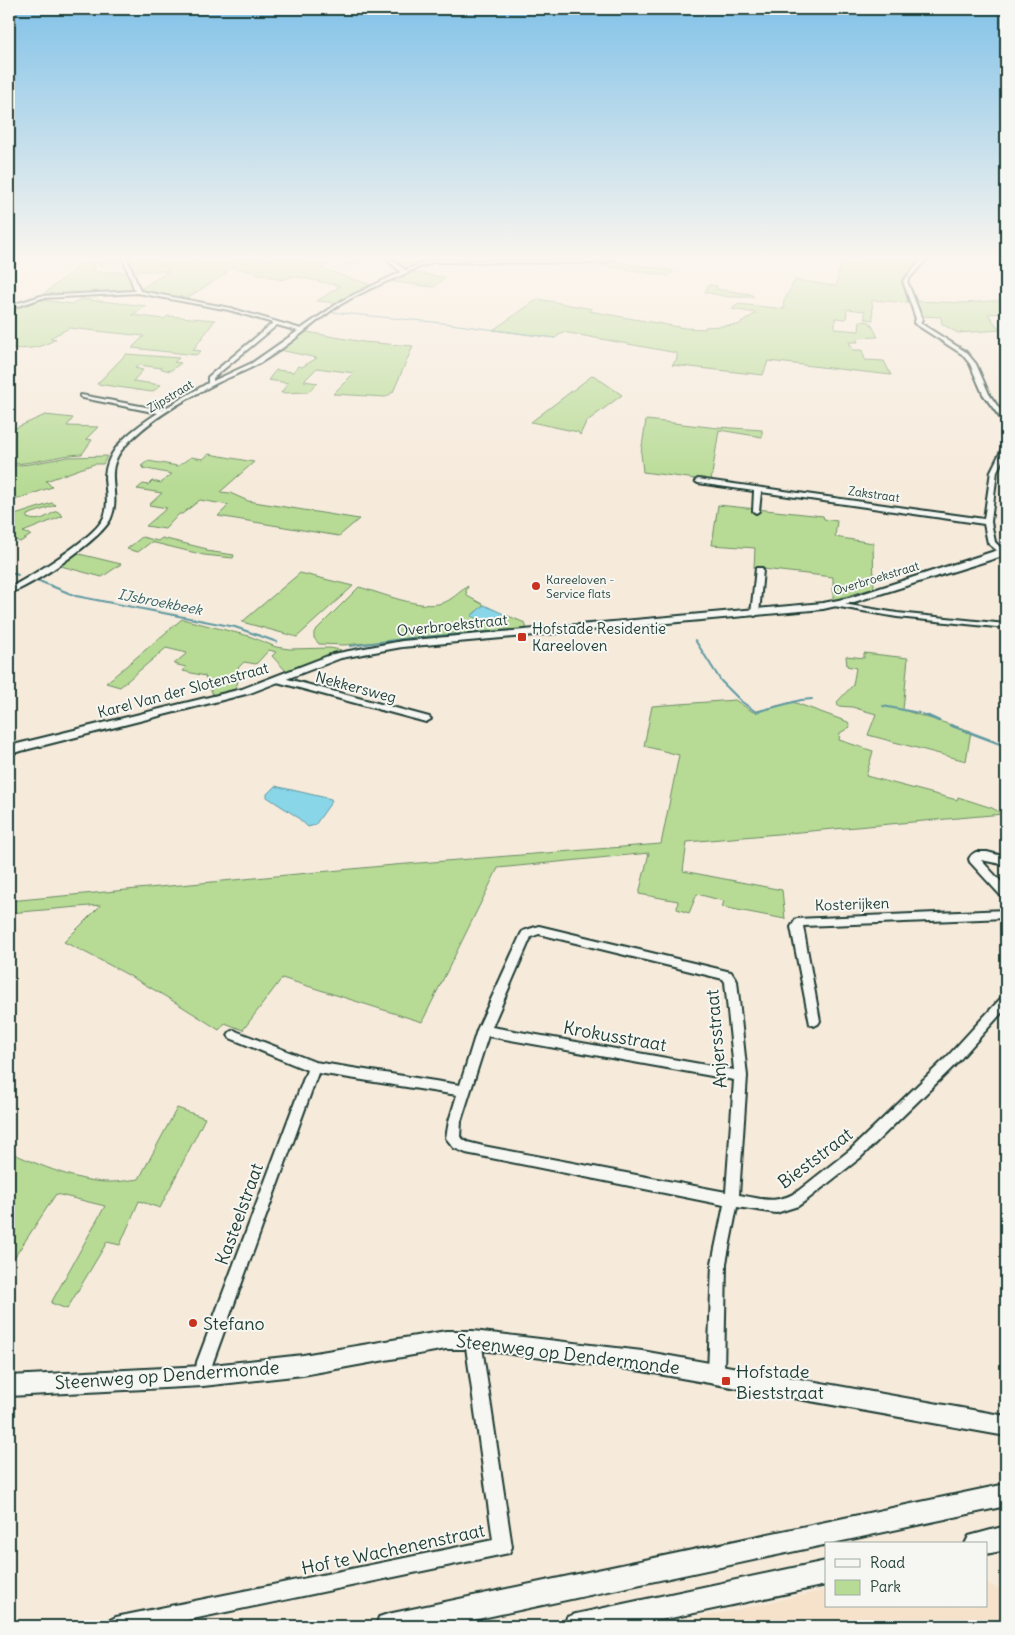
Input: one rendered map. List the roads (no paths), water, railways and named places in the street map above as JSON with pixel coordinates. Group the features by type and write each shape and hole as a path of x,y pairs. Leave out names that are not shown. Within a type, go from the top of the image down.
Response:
{"main road":[{"path":"388,1626 1006,1495"},
{"path":"987,1542 1006,1538"},
{"path":"576,1626 825,1573"}],"street":[{"path":"211,384 210,378 263,334"},
{"name":"Zijpstraat","path":"9,591 30,580 72,552 108,518 110,496 107,478 109,466 115,455 135,433 164,412 211,384 254,364 298,334"},
{"path":"935,334 964,354 973,364 986,394 1006,422"},
{"path":"83,396 164,412"},
{"path":"1004,552 992,543 987,522 994,471 1006,447"},
{"name":"Zakstraat","path":"698,481 987,522"},
{"path":"756,511 758,489"},
{"name":"Overbroekstraat","path":"362,650 402,644 755,614 834,604 1004,552"},
{"path":"755,614 759,570"},
{"path":"834,604 897,615 1006,626"},
{"name":"Karel Van der Slotenstraat","path":"9,750 226,697 280,680 335,657 362,650"},
{"name":"Nekkersweg","path":"280,680 384,710 426,719"},
{"path":"1006,861 982,855 976,856 974,859 1006,894"},
{"name":"Kosterijken","path":"814,1021 809,986 803,968 798,927 800,922 1006,914"},
{"name":"Anjersstraat","path":"539,930 727,976 731,981 741,1076 732,1200 462,1147 452,1138 455,1120 483,1030 527,934 539,930"},
{"name":"Bieststraat","path":"732,1200 776,1206 793,1202 803,1195 854,1154 951,1061 1006,1000"},
{"name":"Krokusstraat","path":"483,1030 741,1076"},
{"path":"234,1035 314,1067 464,1091"},
{"name":"Kasteelstraat","path":"203,1376 205,1362 314,1067"},
{"path":"716,1374 719,1263 732,1200"},
{"name":"Steenweg op Dendermonde","path":"9,1386 203,1376 303,1365 446,1340 473,1340 642,1361 974,1422 1006,1426"},
{"name":"Hof te Wachenenstraat","path":"116,1626 502,1547 473,1340"}],"water":[{"path":"484,605 506,615 494,625 471,616"},
{"path":"275,786 331,799 332,801 315,825 308,827 296,816 267,797 267,794"}],"waterway":[{"path":"527,334 555,338"},
{"name":"IJsbroekbeek","path":"9,572 18,575"},
{"name":"IJsbroekbeek","path":"39,581 76,596 235,627 277,642"},
{"name":"IJsbroekbeek","path":"552,626 619,621"},
{"name":"IJsbroekbeek","path":"350,646 410,638 511,630"},
{"name":"IJsbroekbeek","path":"695,640 721,681 741,701"},
{"name":"IJsbroekbeek","path":"742,702 756,712 801,700 812,699"},
{"name":"IJsbroekbeek","path":"883,706 919,713"},
{"name":"IJsbroekbeek","path":"922,714 931,718"},
{"name":"IJsbroekbeek","path":"928,716 939,721"},
{"name":"IJsbroekbeek","path":"950,725 1006,746"}],"place":[{"name":"Kareeloven - Service flats","path":"536,586"},
{"name":"Hofstade Residentie Kareeloven","path":"522,637"},
{"name":"Stefano","path":"193,1323"},
{"name":"Hofstade Bieststraat","path":"726,1381"}]}
